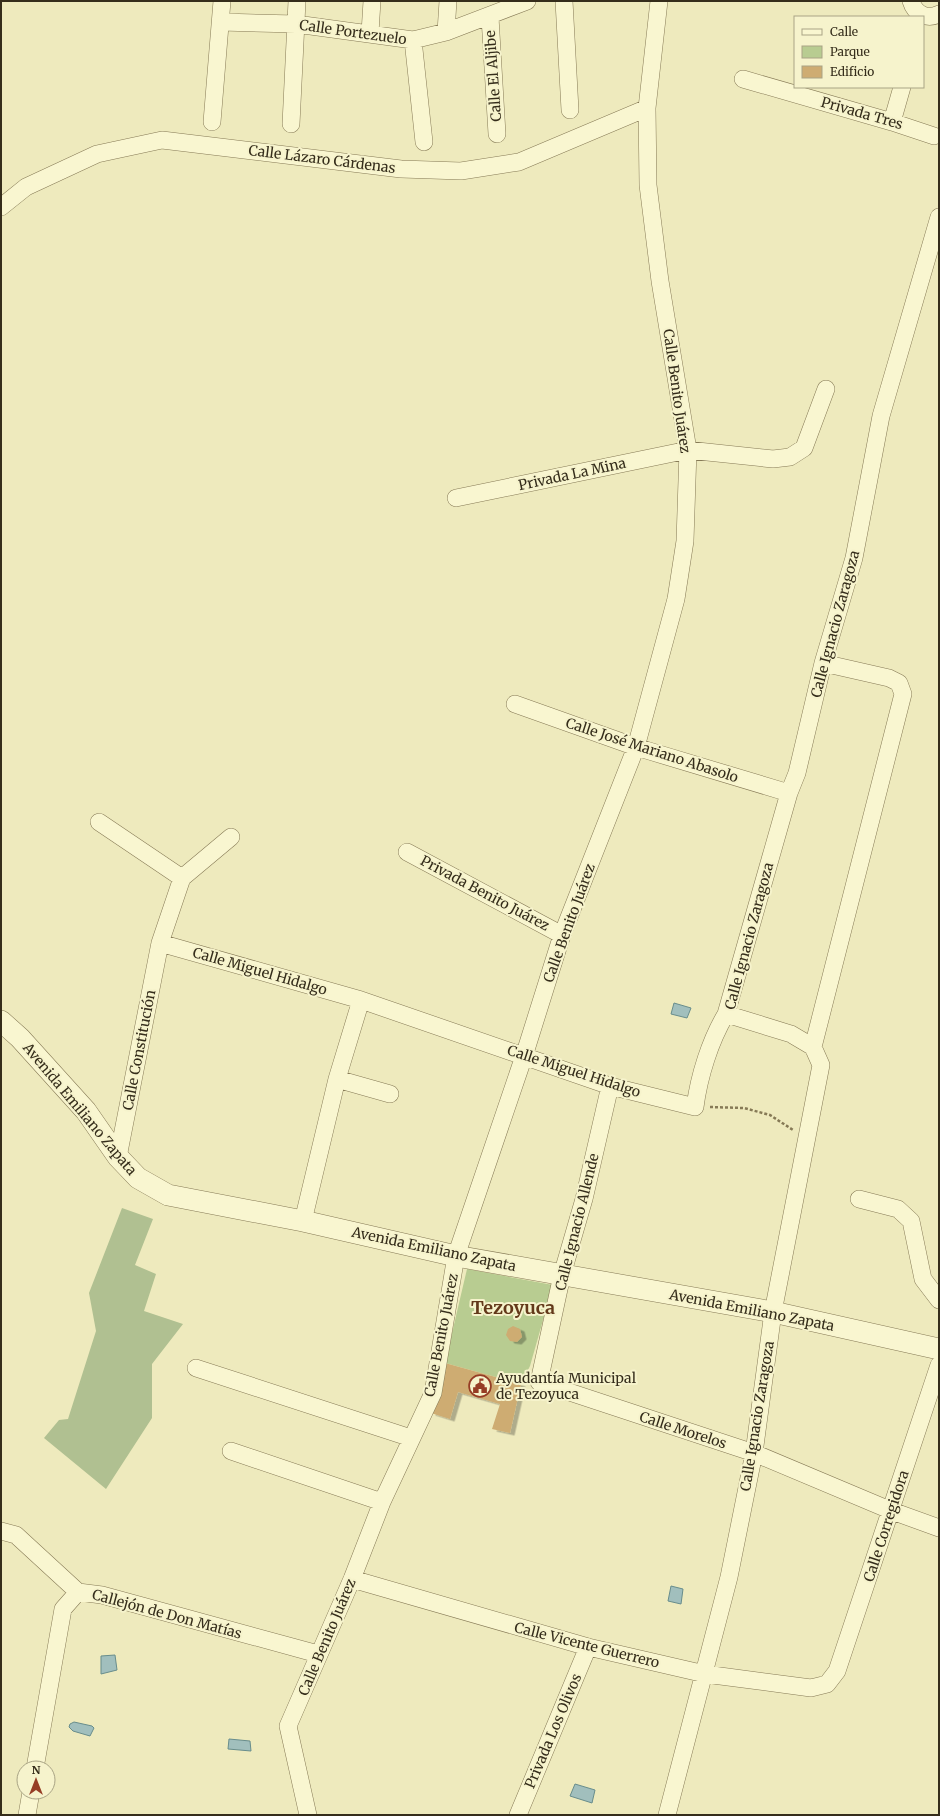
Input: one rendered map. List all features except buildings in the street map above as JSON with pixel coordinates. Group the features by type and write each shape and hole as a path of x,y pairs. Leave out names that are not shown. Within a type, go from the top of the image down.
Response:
{"street":[{"path":"212,122 222,1"},
{"path":"291,124 297,1"},
{"path":"370,33 372,1"},
{"path":"446,32 448,1"},
{"name":"Calle Portezuelo","path":"221,22 296,24 413,40 446,32 490,17 527,1"},
{"path":"564,1 570,110"},
{"name":"Calle Benito Juárez","path":"308,1815 288,1726 318,1654 352,1579 382,1502 433,1393 456,1256 524,1056 562,934 636,747 676,599 685,541 688,450 660,281 648,185 647,108 658,1"},
{"path":"912,1 914,8 928,16"},
{"name":"Calle El Aljibe","path":"490,17 497,134"},
{"path":"413,40 424,142"},
{"name":"Privada Tres","path":"743,79 892,122 934,136"},
{"path":"892,122 902,88"},
{"name":"Calle Lázaro Cárdenas","path":"1,207 26,187 96,154 162,140 401,169 461,171 519,162 647,108"},
{"name":"Calle Ignacio Zaragoza","path":"667,1815 705,1674 729,1577 754,1453 773,1312 821,1065 813,1047 791,1034 726,1014 789,793 797,773 823,664 854,558 882,416 939,217"},
{"name":"Privada La Mina","path":"456,498 688,450 773,459 790,457 804,448 826,389"},
{"path":"813,1047 903,694 899,683 889,678 823,664"},
{"name":"Calle José Mariano Abasolo","path":"515,704 636,747 789,793"},
{"path":"99,822 182,878 230,837"},
{"name":"Privada Benito Juárez","path":"407,852 562,934"},
{"name":"Calle Constitución","path":"118,1157 160,943 182,878"},
{"name":"Calle Miguel Hidalgo","path":"160,943 361,1000 610,1086 695,1107"},
{"path":"303,1221 337,1080 361,1000"},
{"path":"695,1107 697,1089 718,1028 726,1014"},
{"name":"Avenida Emiliano Zapata","path":"1,1020 20,1038 86,1111 118,1157 138,1178 168,1195 303,1221 456,1256 773,1312 939,1349"},
{"path":"337,1080 390,1094"},
{"name":"Calle Ignacio Allende","path":"539,1382 562,1275 584,1199 610,1086"},
{"path":"859,1199 898,1209 911,1221 923,1279 939,1300"},
{"name":"Calle Corregidora","path":"827,1684 838,1671 939,1365"},
{"path":"196,1368 411,1438"},
{"name":"Calle Morelos","path":"539,1382 754,1453 892,1511 939,1528"},
{"path":"231,1451 382,1502"},
{"path":"1,1530 16,1536 78,1592"},
{"name":"Calle Vicente Guerrero","path":"352,1579 588,1647 705,1674 811,1688 827,1684"},
{"name":"Callejón de Don Matías","path":"36,1760 63,1609 78,1592 102,1595 318,1654"},
{"name":"Privada Los Olivos","path":"518,1815 588,1647"},
{"path":"27,1815 30,1800"}],"path":[{"path":"695,1107 744,1108 770,1115 806,1139"}],"green space":[{"path":"122,1208 153,1219 135,1265 156,1274 144,1311 183,1324 152,1364 152,1418 106,1489 44,1438 59,1420 68,1419 96,1331 89,1293"},
{"path":"467,1269 553,1285 530,1366 521,1384 445,1363"}],"water":[{"path":"674,1003 691,1008 687,1018 671,1014"},
{"path":"671,1586 683,1589 681,1604 668,1601"},
{"path":"115,1655 117,1670 101,1674 101,1656"},
{"path":"74,1722 92,1726 94,1728 90,1736 73,1731 69,1727 70,1724"},
{"path":"229,1739 250,1741 251,1751 228,1749"},
{"path":"575,1784 595,1790 592,1803 570,1796"}],"place":[{"name":"Ayudantía Municipal de Tezoyuca","path":"480,1386"}],"district":[{"name":"Tezoyuca","path":"513,1308"}]}
